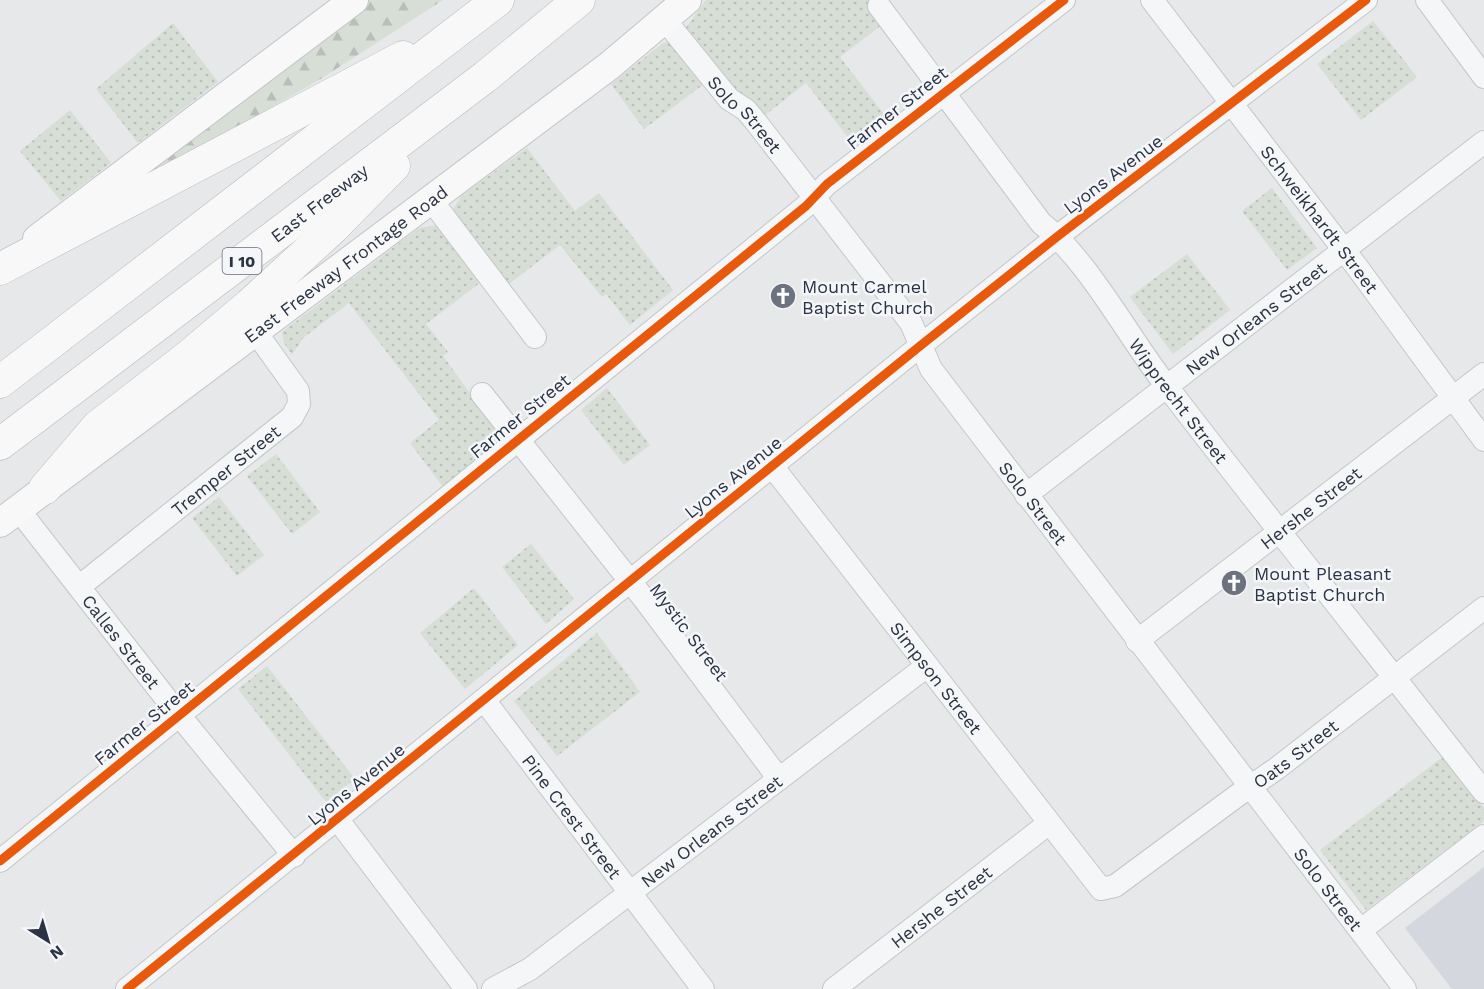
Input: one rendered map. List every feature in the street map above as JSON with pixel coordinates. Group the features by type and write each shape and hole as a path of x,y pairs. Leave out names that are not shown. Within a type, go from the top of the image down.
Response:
{"highway":[{"path":"0,382 498,0"},
{"name":"East Freeway","path":"0,444 485,77 579,0"},
{"path":"0,268 358,78 463,28"},
{"path":"45,488 98,426 185,359 249,305 333,228 485,77"}],"main road":[{"path":"0,268 354,0"},
{"name":"East Freeway Frontage Road","path":"9,516 432,201 609,66 687,0"}],"street":[{"name":"Farmer Street","path":"0,861 814,197 827,184 1064,0"},
{"name":"Schweikhardt Street","path":"1152,0 1343,250 1484,440"},
{"name":"Lyons Avenue","path":"127,989 294,856 920,346 1058,236 1366,0"},
{"path":"1427,0 1484,77"},
{"name":"Wipprecht Street","path":"879,6 1041,223 1058,236 1167,387 1484,792"},
{"name":"Solo Street","path":"665,20 729,99 746,110 756,122 911,323 931,369 1137,641 1406,989"},
{"name":"New Orleans Street","path":"1026,495 1484,142"},
{"path":"432,201 535,337"},
{"name":"Tremper Street","path":"80,586 292,417 299,404 298,391 255,331"},
{"name":"Hershe Street","path":"1137,641 1484,374"},
{"name":"Mystic Street","path":"482,394 630,582 778,779"},
{"name":"Simpson Street","path":"772,466 1048,824 1101,889"},
{"name":"Calles Street","path":"9,516 80,586 179,715 294,856"},
{"name":"Oats Street","path":"1101,889 1115,886 1238,795 1251,788 1484,608"},
{"name":"New Orleans Street","path":"494,989 530,969 927,666"},
{"name":"Pine Crest Street","path":"484,700 703,989"},
{"path":"338,820 466,989"},
{"name":"Hershe Street","path":"834,989 1048,824"},
{"path":"1361,930 1484,836"}],"shaded area":[{"path":"1484,867 1484,989 1452,989 1405,928"}],"green space":[{"path":"369,0 443,0 319,80 102,204 100,201"},
{"path":"706,0 874,0 883,24 840,57 884,114 850,140 806,83 764,116 742,97 685,29"},
{"path":"1373,21 1417,77 1361,120 1317,64"},
{"path":"173,23 218,82 138,143 96,89"},
{"path":"670,41 708,81 644,129 611,84 663,43"},
{"path":"70,110 111,163 61,201 20,151"},
{"path":"527,148 575,211 599,193 673,290 630,325 606,294 602,297 560,245 505,287 451,213 461,196"},
{"path":"1272,188 1317,248 1287,270 1242,211"},
{"path":"437,225 481,282 426,324 448,352 443,356 499,433 492,448 444,488 410,443 439,420 349,303 303,338 292,355 284,343 282,332 419,228"},
{"path":"1187,254 1230,310 1173,354 1130,297"},
{"path":"607,388 650,445 624,465 581,410"},
{"path":"276,454 320,512 292,534 247,476"},
{"path":"219,497 264,555 237,576 192,518"},
{"path":"531,544 574,599 546,624 502,567"},
{"path":"474,588 518,645 465,689 420,633"},
{"path":"597,633 640,692 557,756 514,701"},
{"path":"267,666 355,779 326,802 238,689"},
{"path":"1444,756 1484,808 1484,821 1366,910 1320,850"}],"cycle path":[{"path":"0,861 806,206 827,184 1064,0"},
{"path":"127,989 920,346 1058,236 1366,0"}],"place":[{"name":"Mount Carmel Baptist Church","path":"783,296"},
{"name":"Mount Pleasant Baptist Church","path":"1234,583"}]}
